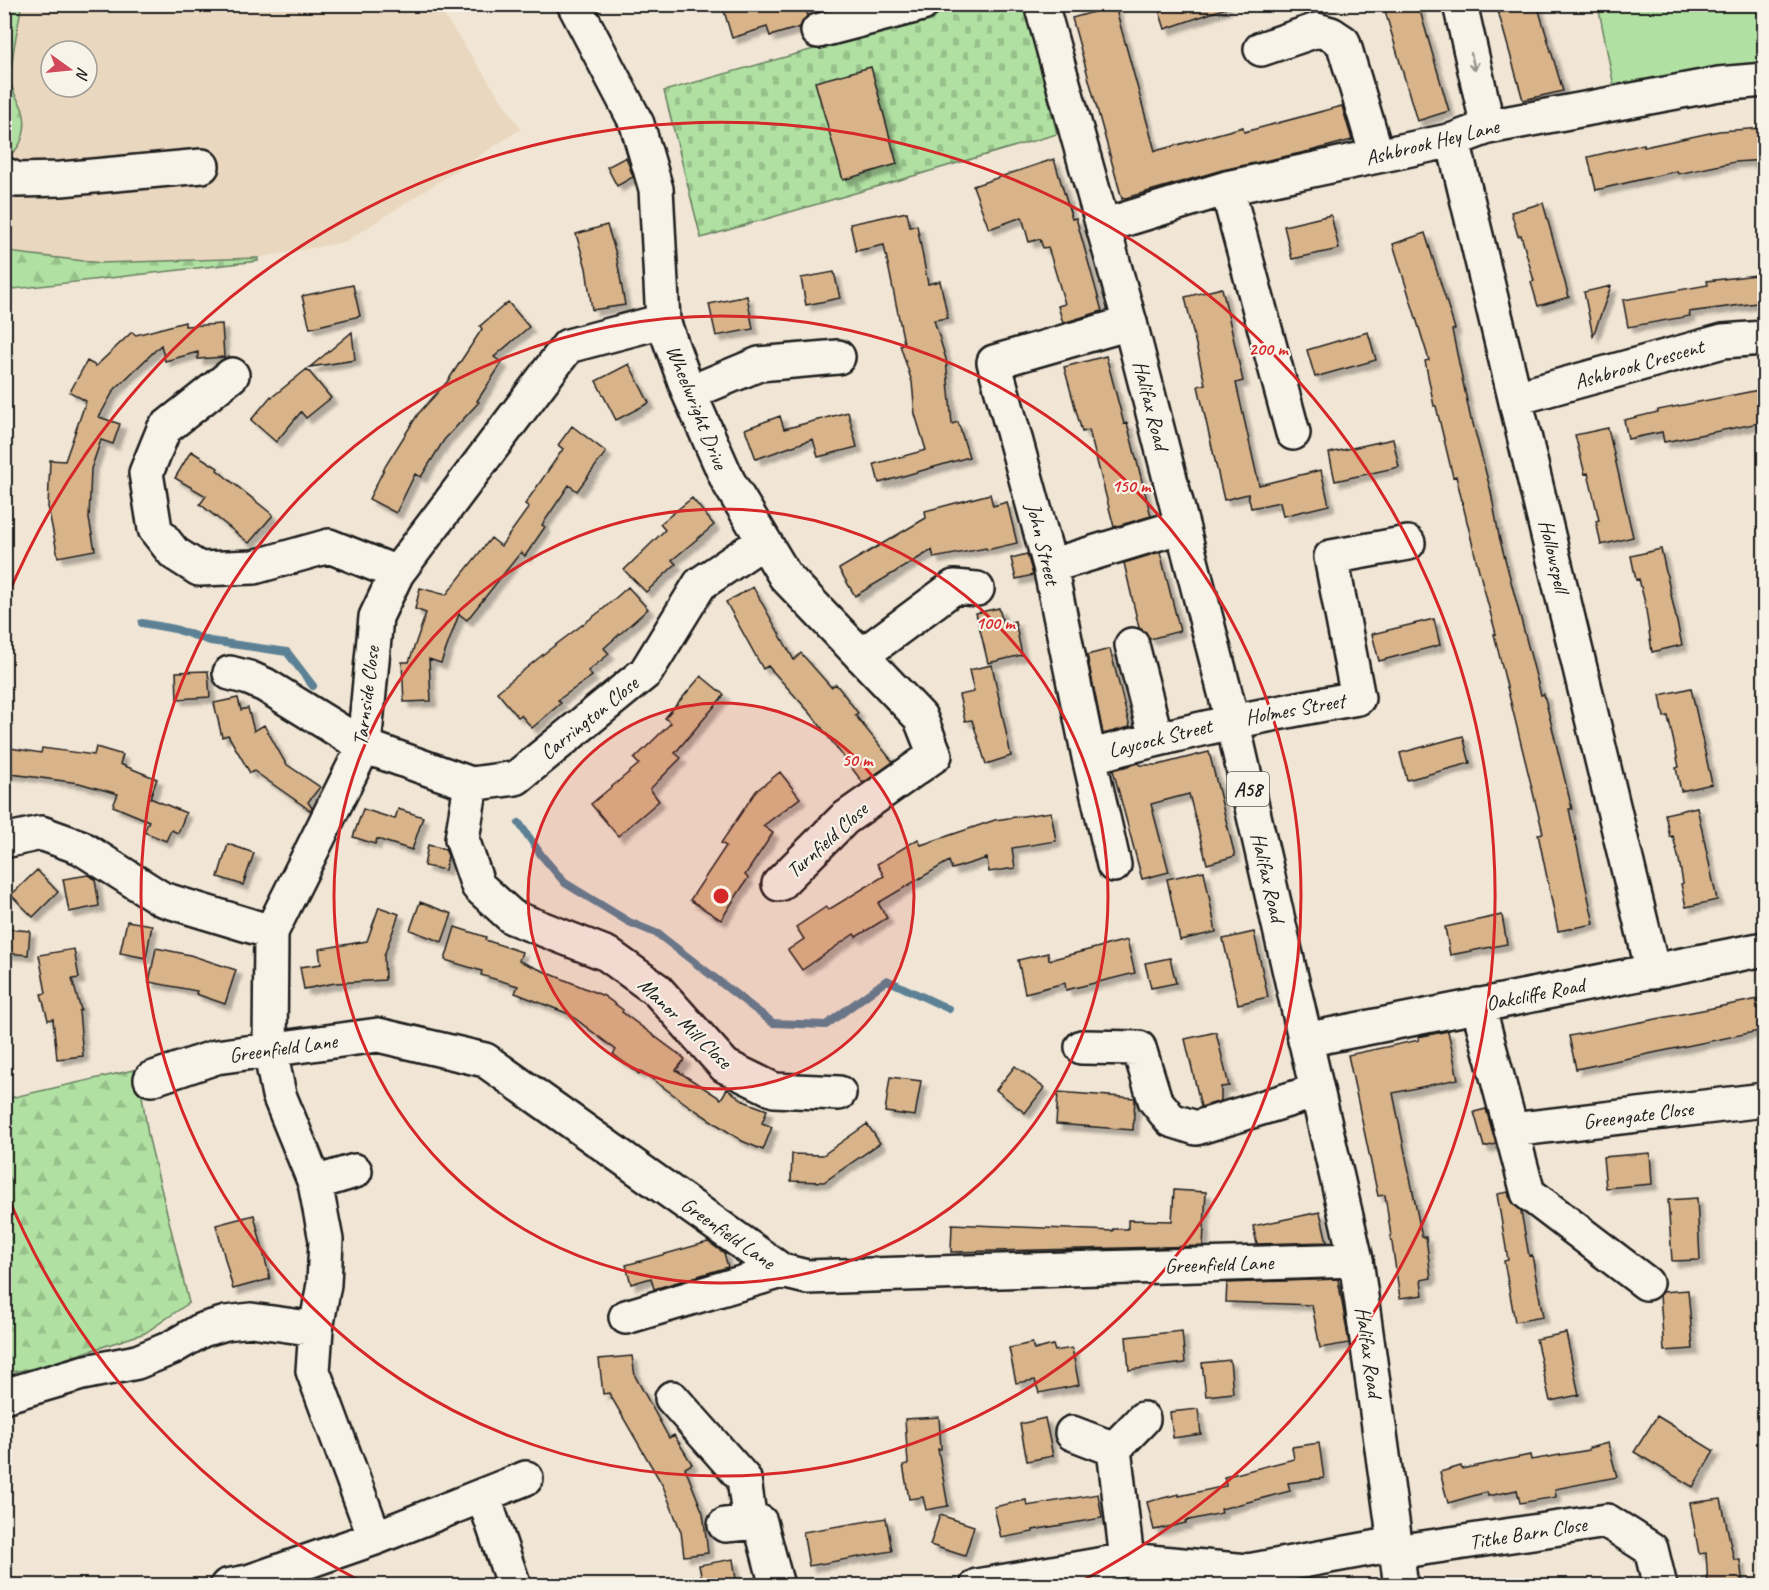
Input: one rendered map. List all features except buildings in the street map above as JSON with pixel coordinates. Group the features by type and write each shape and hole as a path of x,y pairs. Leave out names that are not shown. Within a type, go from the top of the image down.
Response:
{"main road":[{"name":"Wheelwright Drive","path":"574,4 637,124 656,189 663,321 689,393 728,481 785,576 920,717 935,755"},
{"path":"818,31 922,4"},
{"path":"1460,4 1488,127"},
{"name":"Halifax Road","path":"1045,5 1233,720 1356,1260 1401,1586"},
{"path":"1261,49 1317,30 1331,34 1343,42 1377,156"},
{"name":"Ashbrook Hey Lane","path":"1104,226 1227,188 1453,140 1488,127 1719,84 1764,80"},
{"name":"Hollowspell","path":"1453,140 1653,972"},
{"path":"4,174 17,180 61,179 202,166"},
{"path":"1227,188 1293,433"},
{"name":"Tarnside Close","path":"271,932 364,746 376,617 397,573 568,346 663,321"},
{"name":"John Street","path":"1114,866 1050,566 994,362 1130,323"},
{"name":"Ashbrook Crescent","path":"1516,398 1723,340 1764,338"},
{"path":"689,393 759,364 838,357"},
{"path":"232,375 164,429 146,472 155,529 174,553 200,569 254,567 329,546 397,573"},
{"path":"1050,566 1182,526"},
{"name":"Carrington Close","path":"230,673 265,685 364,746 471,784 516,778 646,672 700,584 764,541"},
{"name":"Holmes Street","path":"1233,720 1359,698 1331,557 1408,543"},
{"path":"861,656 966,588"},
{"path":"1132,645 1156,738"},
{"name":"Laycock Street","path":"1089,757 1233,720"},
{"name":"Turnfield Close","path":"779,884 844,819 935,755"},
{"name":"Manor Mill Close","path":"471,784 462,839 478,886 512,917 607,954 657,990 724,1066 774,1090 839,1093"},
{"path":"4,842 41,833 80,847 162,899 271,932 270,1050 279,1095 315,1184 326,1240 324,1284 315,1329 313,1371 375,1538"},
{"name":"Oakcliffe Road","path":"1305,1040 1764,949"},
{"path":"1478,1005 1528,1193 1646,1283"},
{"name":"Greenfield Lane","path":"151,1079 216,1057 378,1035 484,1060 782,1271 807,1277 1356,1260"},
{"path":"1082,1047 1139,1048 1155,1100 1171,1120 1196,1128 1317,1091"},
{"name":"Greengate Close","path":"1511,1130 1764,1100"},
{"path":"315,1184 354,1172"},
{"path":"626,1317 782,1271"},
{"path":"4,1396 82,1373 137,1362 171,1348 202,1330 226,1323 251,1320 315,1329"},
{"path":"672,1398 744,1479 737,1524 760,1522 777,1586"},
{"path":"1114,1449 1143,1419"},
{"path":"1072,1433 1114,1449"},
{"path":"1114,1449 1127,1560"},
{"path":"227,1586 248,1582 375,1538 526,1478"},
{"path":"483,1495 514,1586"},
{"name":"Tithe Barn Close","path":"977,1586 1127,1560 1248,1571 1396,1548 1607,1521 1651,1549 1660,1586"}],"shaded area":[{"path":"24,5 437,5 521,129 345,242 258,258 101,263 16,253 5,248 4,203 8,188 9,155 19,146 23,110 10,85 21,7"}],"green space":[{"path":"5,4 24,5 21,7 14,45 11,85 22,108 25,122 23,136 17,149 5,156"},
{"path":"971,5 1025,5 1057,134 701,238 664,91"},
{"path":"1598,5 1764,5 1764,75 1616,97"},
{"path":"5,248 16,253 101,263 258,258 258,261 5,290"},
{"path":"138,1069 148,1135 189,1303 145,1333 37,1368 5,1373 5,1099"}],"waterway":[{"path":"142,623 175,629 210,641 287,652 313,686"},
{"path":"519,823 542,856 565,883 629,922 658,934 773,1023 826,1025 887,980 949,1009"}]}
